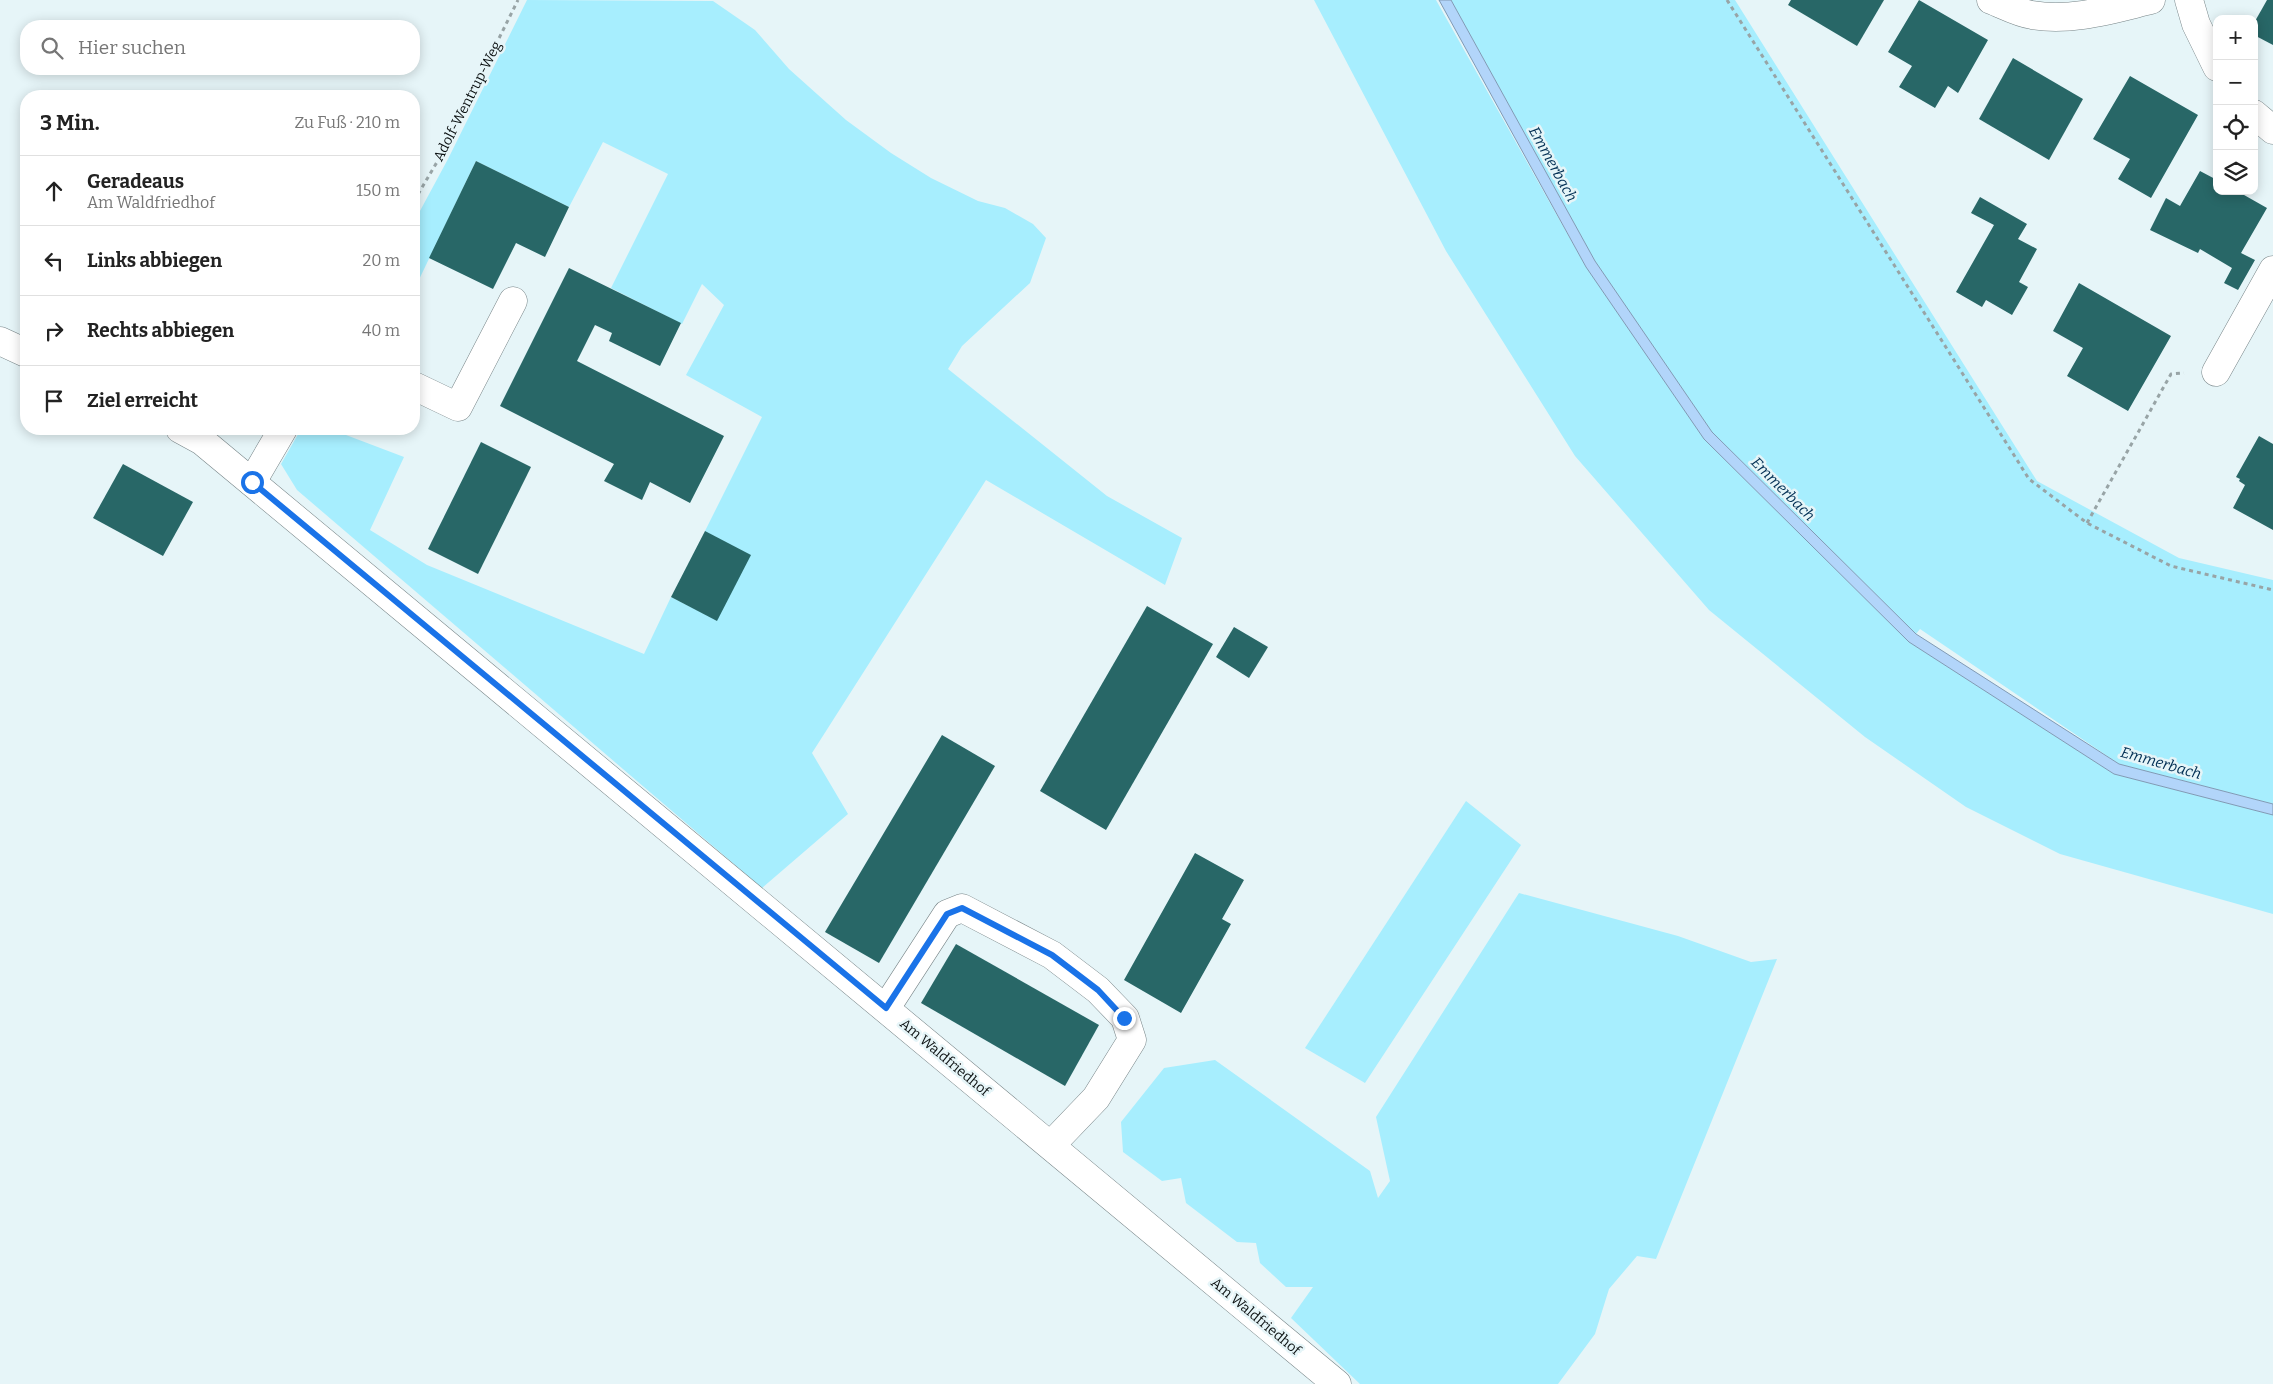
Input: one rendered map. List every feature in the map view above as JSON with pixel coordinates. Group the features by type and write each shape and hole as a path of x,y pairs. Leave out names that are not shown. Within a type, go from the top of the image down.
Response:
{"street":[{"path":"1991,0 2030,15 2054,17 2085,14 2151,0"},
{"path":"2189,0 2196,24 2214,60"},
{"path":"2258,117 2273,130"},
{"path":"2216,372 2273,270"},
{"path":"420,389 458,407 513,301"},
{"path":"0,341 20,350"},
{"name":"Am Waldfriedhof","path":"191,435 202,441 252,482 1337,1384"},
{"path":"252,482 279,435"},
{"path":"886,1008 947,914 962,908 1052,955 1098,990 1124,1018 1132,1040 1096,1098 1051,1145"}],"path":[{"name":"Adolf-Wentrup-Weg","path":"420,191 440,157 518,0"},
{"path":"1727,0 2029,479 2086,523 2171,566 2273,590"},
{"path":"2086,523 2171,374 2216,372"}],"shaded area":[{"path":"527,0 713,1 755,30 789,69 846,120 891,153 931,178 978,201 1005,208 1033,224 1046,238 1030,283 962,346 948,369 1107,496 1182,538 1165,585 986,480 812,753 848,814 762,888 297,490 281,464 298,435 346,435 404,457 370,530 427,565 644,654 671,597 717,620 705,531 762,417 686,375 724,305 702,284 682,324 611,288 668,174 603,142 569,207 476,161 420,278 420,211"},
{"path":"1314,0 1436,0 1586,267 1704,439 1909,642 2114,774 2273,815 2273,914 2060,854 1966,807 1865,737 1709,610 1575,456 1446,251"},
{"path":"1439,0 1451,0 1595,261 1712,432 1916,634 2119,764 2273,804 2273,815 2114,774 1909,642 1704,439 1586,267"},
{"path":"1451,0 1735,0 2037,481 2179,558 2273,580 2273,804 2119,764 1920,629 1916,634 1712,432 1595,261"},
{"path":"1466,801 1521,845 1365,1083 1305,1048"},
{"path":"1519,893 1678,936 1751,962 1777,959 1656,1259 1637,1256 1609,1289 1595,1334 1558,1384 1360,1384 1291,1318 1313,1287 1286,1287 1260,1263 1256,1243 1237,1242 1186,1203 1181,1178 1162,1181 1123,1152 1121,1122 1164,1068 1215,1060 1370,1171 1378,1198 1390,1181 1376,1117"}],"building":[{"path":"1791,0 1884,0 1857,46 1788,5"},
{"path":"1919,0 1988,40 1958,93 1948,86 1935,108 1899,87 1912,66 1888,52"},
{"path":"2267,0 2273,0 2273,45 2258,37 2258,16"},
{"path":"2013,58 2083,99 2049,160 1979,119"},
{"path":"2130,76 2198,115 2151,198 2118,179 2130,159 2093,139"},
{"path":"476,161 569,207 545,257 516,243 493,289 429,258"},
{"path":"2200,171 2213,178 2213,195 2244,195 2267,208 2241,253 2255,260 2238,290 2224,283 2232,268 2200,249 2198,253 2150,230 2166,198 2180,206"},
{"path":"1980,197 2027,224 2018,239 2037,249 2019,282 2028,287 2012,315 1986,300 1982,307 1956,292 1994,225 1971,213"},
{"path":"569,268 681,323 660,366 609,341 612,333 595,325 577,361 724,436 690,503 650,482 642,500 604,481 614,464 500,406"},
{"path":"2079,283 2171,336 2128,411 2067,376 2083,348 2053,331"},
{"path":"2259,436 2273,444 2273,530 2233,508 2245,485 2236,477"},
{"path":"481,442 531,467 478,574 428,549"},
{"path":"123,464 193,502 163,556 93,518"},
{"path":"705,531 751,555 717,621 671,597"},
{"path":"1147,606 1213,644 1106,830 1040,791"},
{"path":"1234,627 1268,647 1249,678 1216,657"},
{"path":"942,735 995,766 879,963 825,932"},
{"path":"1195,853 1244,880 1222,919 1231,924 1181,1013 1124,980"},
{"path":"956,944 1099,1025 1065,1086 921,1003"}],"route":[{"path":"252,482 886,1008 947,914 962,908 1052,955 1098,990 1124,1018"}],"water label":[{"name":"Emmerbach","path":"1553,164"},
{"name":"Emmerbach","path":"1783,489"},
{"name":"Emmerbach","path":"2161,763"}]}
